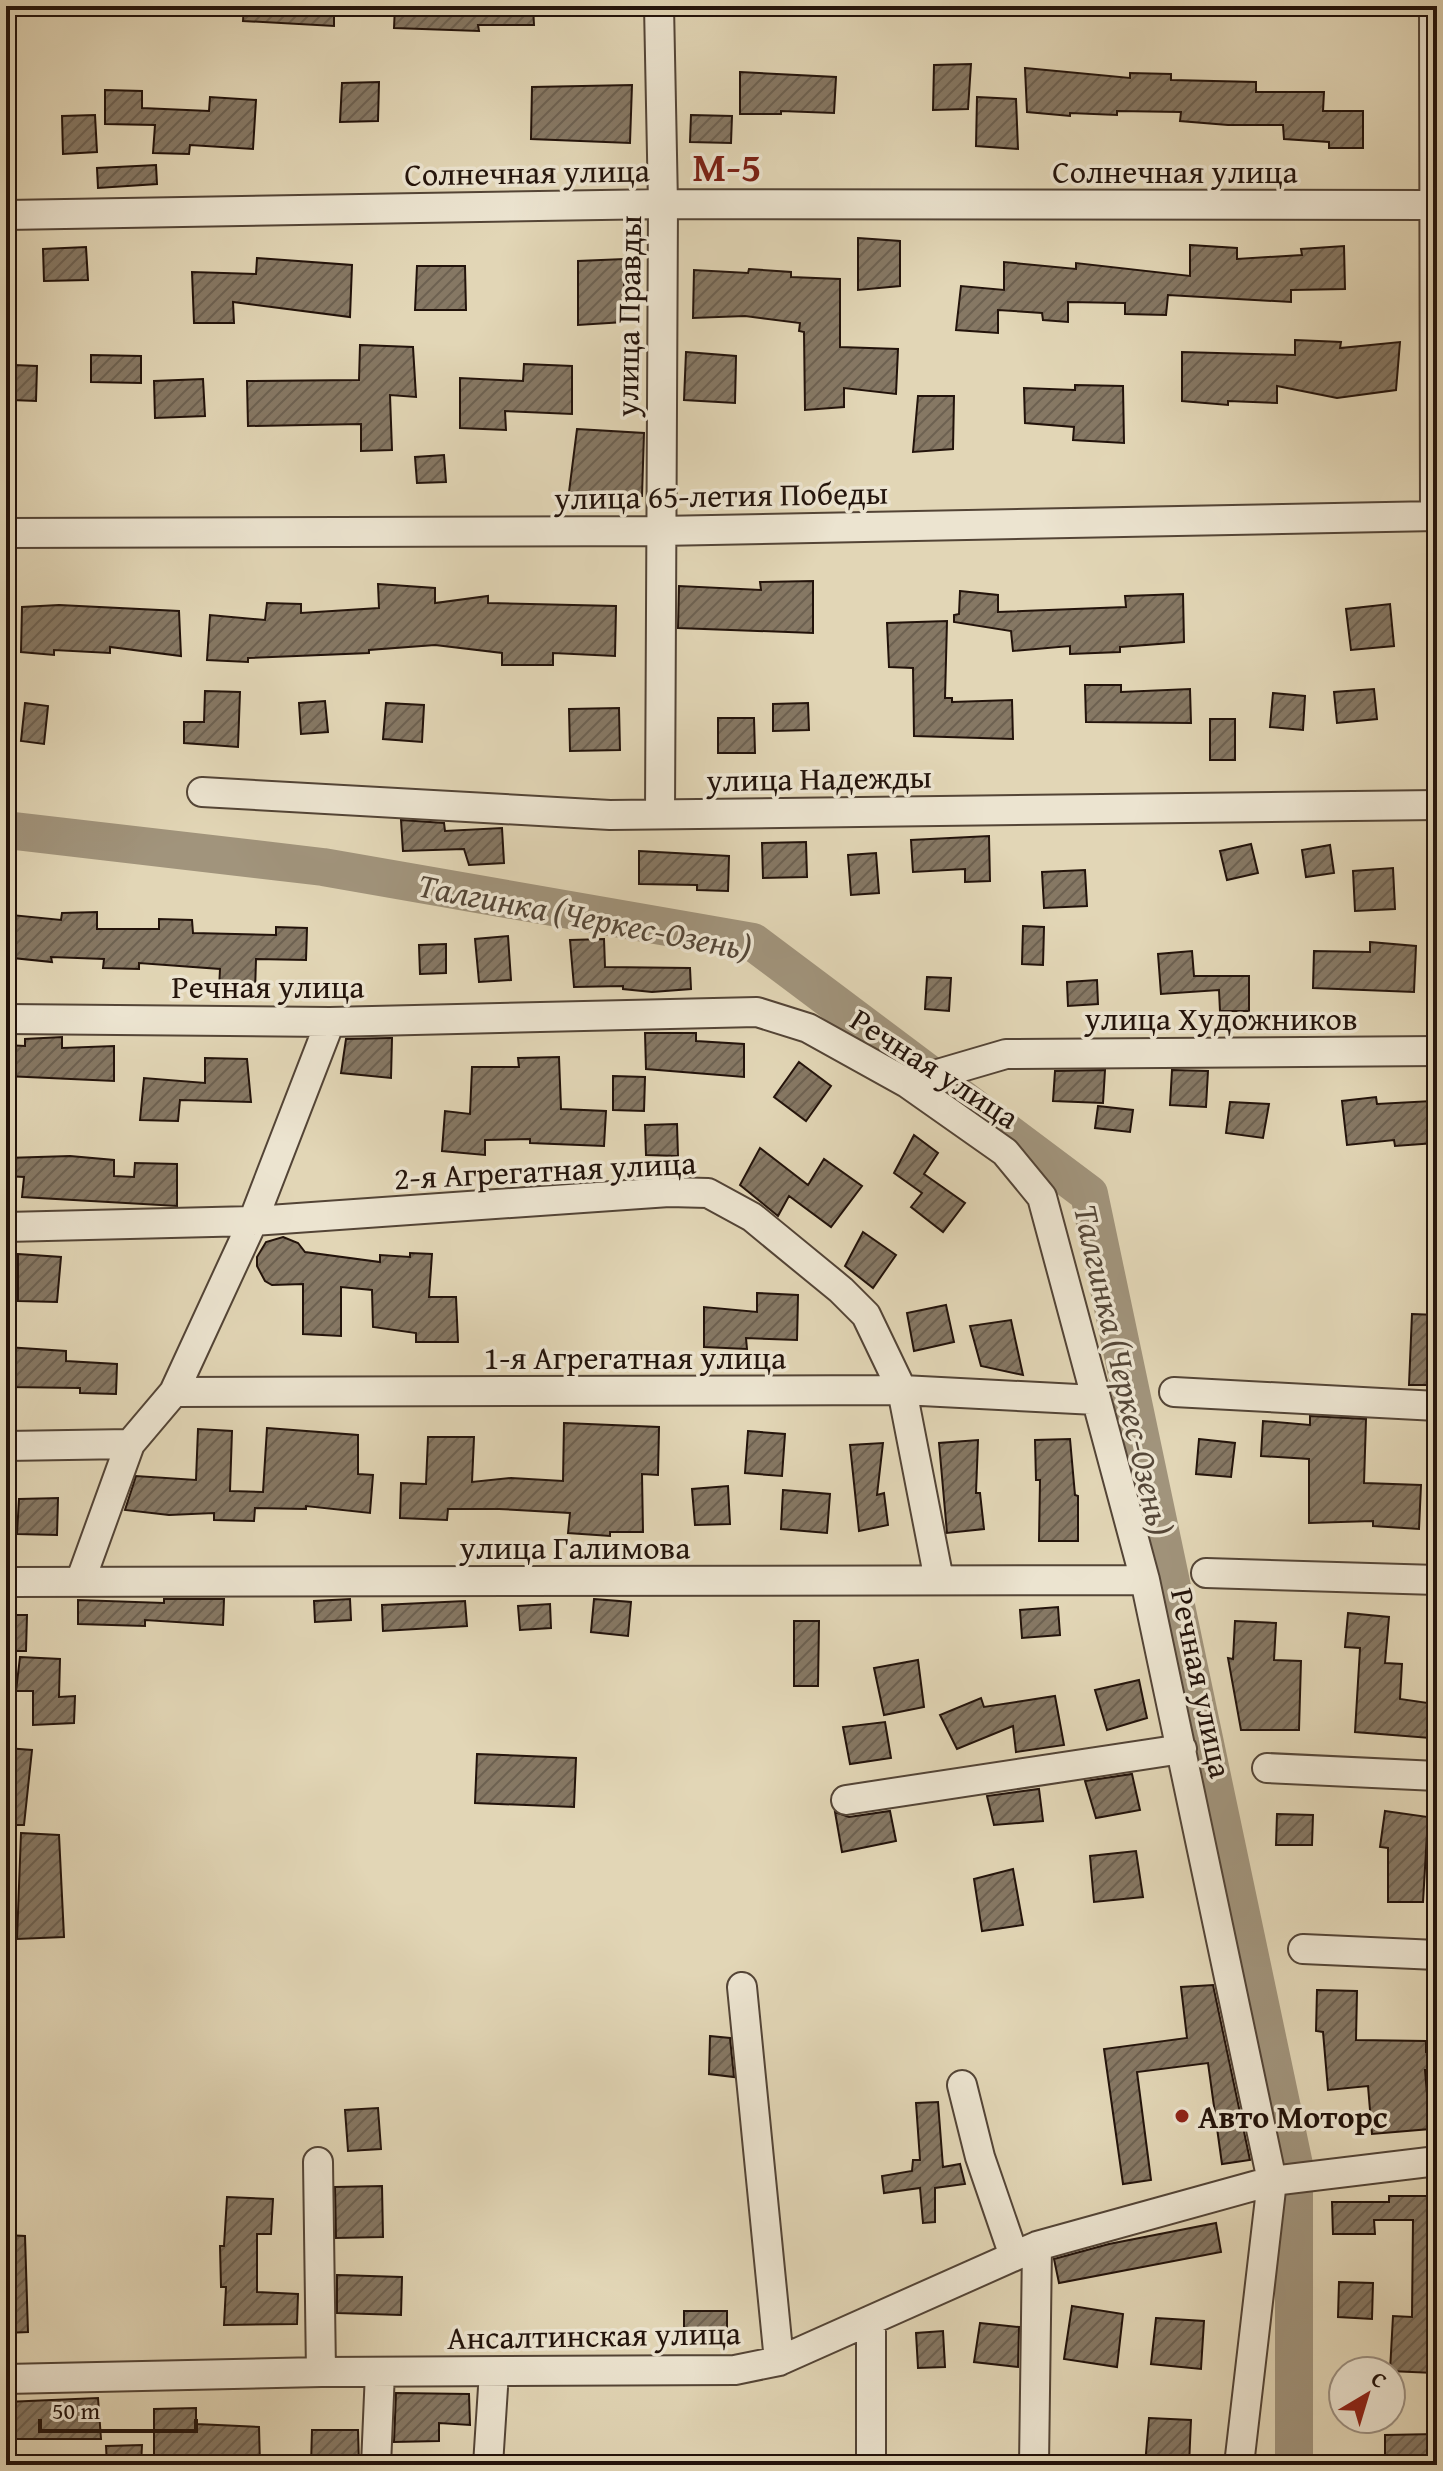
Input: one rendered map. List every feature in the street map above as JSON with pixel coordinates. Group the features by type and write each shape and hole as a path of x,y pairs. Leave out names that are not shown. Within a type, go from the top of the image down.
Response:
{"street":[{"name":"улица Правды","path":"659,6 663,204 660,814"},
{"path":"1434,6 1432,205 1436,516"},
{"name":"Солнечная улица","path":"6,215 663,204 1432,205"},
{"name":"улица 65-летия Победы","path":"6,533 659,531 1436,516"},
{"name":"улица Надежды","path":"202,792 610,815 1437,805"},
{"name":"Речная улица","path":"6,1019 330,1022 757,1012 808,1028 907,1083 1005,1152 1042,1197 1145,1580 1182,1749 1288,2179 1239,2465"},
{"path":"80,1582 130,1444 174,1392 253,1221 330,1022"},
{"name":"улица Художников","path":"907,1083 1006,1054 1437,1051"},
{"name":"2-я Агрегатная улица","path":"6,1227 253,1221 669,1192 708,1193 752,1217 866,1315 902,1390 939,1580"},
{"name":"1-я Агрегатная улица","path":"174,1392 902,1390 1096,1400"},
{"path":"1174,1392 1437,1406"},
{"path":"6,1446 130,1444"},
{"path":"1206,1573 1437,1580"},
{"name":"улица Галимова","path":"6,1582 1145,1580"},
{"path":"846,1800 1182,1749"},
{"path":"1267,1768 1437,1776"},
{"path":"1303,1949 1437,1955"},
{"path":"742,1987 779,2361"},
{"path":"962,2085 980,2157 1025,2251 1034,2465"},
{"name":"Ансалтинская улица","path":"6,2379 321,2372 735,2370 779,2361 1025,2251 1288,2179 1437,2161"},
{"path":"318,2162 321,2372"},
{"path":"871,2320 871,2465"},
{"path":"376,2465 380,2372"},
{"path":"488,2465 494,2372"}],"building":[{"path":"244,6 334,6 334,26 243,21"},
{"path":"395,6 533,6 534,25 478,25 479,31 394,28"},
{"path":"971,64 968,109 933,110 934,65"},
{"path":"1025,68 1130,78 1130,73 1171,74 1171,80 1256,82 1256,92 1324,92 1323,111 1363,111 1363,148 1329,148 1329,142 1284,139 1283,125 1180,121 1181,112 1117,111 1117,115 1070,113 1070,116 1027,112"},
{"path":"740,72 836,77 834,113 781,111 781,114 740,114"},
{"path":"379,82 378,121 340,122 342,83"},
{"path":"632,85 630,143 531,139 532,87"},
{"path":"105,90 142,91 142,108 209,111 210,97 256,100 253,149 190,145 189,154 153,153 155,125 105,124"},
{"path":"977,97 1016,99 1018,149 976,146"},
{"path":"95,115 97,152 63,154 62,116"},
{"path":"691,115 732,116 731,143 690,142"},
{"path":"156,165 157,184 98,188 97,168"},
{"path":"858,238 900,241 900,286 858,290"},
{"path":"1190,245 1237,248 1237,259 1302,255 1301,249 1344,246 1345,289 1291,290 1291,302 1168,295 1166,315 1125,314 1125,303 1068,302 1068,322 1043,320 1042,313 998,310 998,333 956,330 961,286 1004,290 1004,262 1076,269 1076,263 1190,276"},
{"path":"86,247 88,280 44,281 43,249"},
{"path":"257,258 352,265 350,317 233,302 234,323 194,323 192,272 256,274"},
{"path":"624,259 624,322 578,325 578,261"},
{"path":"417,266 465,266 466,310 415,310"},
{"path":"749,269 791,272 791,277 840,279 840,347 898,349 896,394 844,388 844,407 805,410 804,332 799,331 800,323 745,316 693,318 694,270 748,273"},
{"path":"1295,340 1341,342 1340,348 1400,342 1396,390 1337,398 1277,386 1277,403 1228,401 1228,405 1182,401 1182,352 1295,355"},
{"path":"360,345 413,347 416,397 390,395 392,450 361,451 361,424 248,426 247,381 359,380"},
{"path":"686,352 736,356 735,403 684,400"},
{"path":"91,355 141,356 141,383 91,382"},
{"path":"524,364 572,366 572,414 505,411 506,430 460,428 460,378 523,381"},
{"path":"14,365 37,366 36,401 12,400"},
{"path":"203,379 205,416 155,418 154,381"},
{"path":"1075,385 1123,386 1124,443 1073,440 1074,427 1025,423 1024,388 1075,390"},
{"path":"918,396 954,396 953,449 913,452"},
{"path":"577,429 644,433 642,496 569,492"},
{"path":"444,455 446,482 417,483 415,457"},
{"path":"813,581 813,633 678,628 679,586 761,590 760,582"},
{"path":"378,584 435,588 435,603 488,596 488,603 616,606 615,656 553,653 553,665 502,665 502,653 435,645 369,650 369,653 248,658 248,662 207,660 210,615 265,620 267,603 301,604 301,613 379,608"},
{"path":"960,591 998,595 998,612 1126,607 1125,596 1183,594 1184,642 1120,647 1120,652 1070,654 1070,646 1013,651 1011,631 954,622 954,615 959,614"},
{"path":"1390,604 1394,646 1351,650 1346,609"},
{"path":"59,605 179,611 181,656 110,647 110,653 54,650 54,655 21,652 22,607"},
{"path":"947,621 945,698 952,698 952,702 1012,700 1013,739 914,736 913,668 889,667 887,623"},
{"path":"1085,685 1121,685 1121,692 1190,689 1191,723 1086,722"},
{"path":"1374,689 1377,719 1337,723 1334,692"},
{"path":"205,691 240,692 238,747 184,743 184,722 204,722"},
{"path":"1273,693 1305,696 1303,730 1270,727"},
{"path":"325,701 328,732 301,734 299,703"},
{"path":"25,703 48,706 44,744 21,741"},
{"path":"386,703 424,705 422,742 383,739"},
{"path":"808,703 809,730 773,731 773,704"},
{"path":"619,708 620,750 570,751 569,709"},
{"path":"718,718 754,718 755,753 718,753"},
{"path":"1210,719 1235,719 1235,760 1210,760"},
{"path":"401,820 444,823 445,831 502,828 504,863 469,865 464,849 403,851"},
{"path":"989,836 990,881 965,882 965,869 913,872 911,840"},
{"path":"806,842 807,877 763,878 762,843"},
{"path":"1251,844 1258,873 1227,880 1220,851"},
{"path":"1330,845 1334,873 1306,877 1302,850"},
{"path":"639,851 729,856 728,891 697,890 697,885 639,884"},
{"path":"876,853 879,893 851,895 848,855"},
{"path":"1393,868 1395,909 1355,911 1353,871"},
{"path":"1085,870 1087,906 1044,908 1042,872"},
{"path":"97,912 97,929 159,929 159,919 192,920 193,933 276,935 276,927 307,928 306,960 256,959 255,993 219,990 220,969 139,963 139,969 103,968 104,959 51,957 52,962 13,958 12,915 61,920 62,913"},
{"path":"1023,926 1044,927 1043,965 1022,964"},
{"path":"508,936 511,980 479,982 475,939"},
{"path":"604,939 605,967 690,968 691,989 652,992 623,989 623,986 574,987 570,940"},
{"path":"1370,942 1416,946 1414,992 1313,988 1314,951 1370,952"},
{"path":"446,944 446,973 420,974 419,945"},
{"path":"1192,951 1194,976 1249,976 1249,1011 1220,1011 1219,990 1161,994 1158,954"},
{"path":"927,977 951,978 949,1011 925,1009"},
{"path":"1097,980 1098,1004 1068,1006 1067,982"},
{"path":"645,1033 696,1033 696,1041 744,1044 744,1077 646,1069"},
{"path":"62,1037 62,1048 114,1046 114,1081 6,1076 6,1045 25,1046 25,1039"},
{"path":"392,1038 391,1078 341,1073 346,1039"},
{"path":"559,1057 561,1109 606,1111 604,1146 530,1143 530,1139 485,1140 485,1155 442,1151 445,1111 470,1114 472,1067 519,1067 518,1058"},
{"path":"205,1058 247,1059 251,1102 180,1100 178,1121 140,1120 144,1078 205,1083"},
{"path":"799,1062 831,1086 806,1121 774,1097"},
{"path":"1105,1070 1103,1103 1053,1101 1055,1071"},
{"path":"1172,1070 1208,1071 1206,1107 1170,1105"},
{"path":"613,1076 645,1077 644,1111 613,1110"},
{"path":"1376,1097 1377,1104 1432,1101 1435,1143 1395,1146 1394,1140 1347,1145 1342,1101"},
{"path":"1230,1102 1269,1104 1263,1138 1226,1133"},
{"path":"1098,1106 1133,1110 1130,1132 1095,1128"},
{"path":"677,1124 678,1156 646,1155 645,1125"},
{"path":"914,1135 938,1153 924,1174 965,1203 943,1232 911,1207 922,1193 894,1173"},
{"path":"760,1148 808,1185 824,1159 862,1186 831,1227 789,1196 778,1216 740,1185"},
{"path":"70,1156 114,1160 114,1176 134,1177 135,1163 177,1164 177,1206 22,1197 24,1177 6,1176 6,1158"},
{"path":"863,1232 896,1255 873,1288 845,1266"},
{"path":"283,1237 298,1243 305,1252 380,1262 380,1255 410,1257 410,1253 432,1254 429,1297 456,1297 458,1342 416,1342 416,1333 373,1327 372,1290 341,1287 341,1336 303,1334 303,1284 272,1285 265,1281 257,1266 257,1257 266,1242"},
{"path":"18,1254 61,1257 57,1302 18,1301"},
{"path":"757,1293 798,1295 797,1340 746,1338 747,1349 704,1347 704,1307 757,1312"},
{"path":"946,1305 954,1342 914,1351 907,1313"},
{"path":"1412,1314 1437,1315 1437,1385 1409,1385"},
{"path":"1011,1320 1023,1375 981,1366 970,1326"},
{"path":"6,1347 66,1351 66,1361 117,1364 116,1394 80,1393 80,1388 6,1387"},
{"path":"1310,1416 1366,1419 1364,1483 1421,1485 1419,1529 1373,1526 1373,1521 1309,1523 1309,1459 1261,1456 1263,1421 1310,1425"},
{"path":"564,1423 659,1427 658,1475 642,1474 643,1532 610,1532 610,1536 568,1533 570,1513 448,1509 447,1520 400,1518 401,1483 426,1484 428,1437 474,1437 472,1482 511,1478 563,1481"},
{"path":"267,1428 358,1435 358,1474 373,1475 370,1513 306,1506 306,1509 255,1508 254,1521 214,1520 214,1513 169,1515 125,1510 136,1476 196,1480 198,1429 232,1431 230,1491 263,1492"},
{"path":"748,1431 785,1434 782,1476 745,1473"},
{"path":"1070,1439 1075,1495 1078,1496 1078,1541 1039,1541 1040,1480 1036,1480 1035,1440"},
{"path":"1199,1439 1235,1443 1231,1477 1196,1474"},
{"path":"978,1440 976,1493 980,1493 984,1529 947,1533 939,1443"},
{"path":"883,1443 877,1495 884,1493 888,1525 859,1531 850,1445"},
{"path":"728,1486 730,1524 695,1525 692,1489"},
{"path":"783,1490 830,1494 827,1533 781,1529"},
{"path":"58,1498 57,1535 17,1534 19,1499"},
{"path":"164,1599 224,1599 223,1625 145,1620 145,1626 78,1624 78,1600 164,1603"},
{"path":"350,1599 351,1620 315,1622 314,1601"},
{"path":"594,1599 631,1602 628,1636 591,1632"},
{"path":"465,1601 467,1626 383,1631 382,1605"},
{"path":"550,1604 551,1628 520,1630 518,1606"},
{"path":"1058,1607 1060,1635 1022,1638 1020,1610"},
{"path":"1348,1613 1389,1617 1385,1663 1402,1664 1400,1699 1435,1704 1430,1738 1355,1732 1360,1648 1345,1647"},
{"path":"6,1615 27,1615 26,1651 6,1651"},
{"path":"794,1621 819,1621 818,1686 794,1686"},
{"path":"1235,1621 1276,1623 1274,1660 1301,1661 1299,1730 1241,1730 1228,1658 1233,1659"},
{"path":"20,1657 60,1659 59,1697 75,1696 74,1723 33,1725 33,1691 16,1691"},
{"path":"918,1660 924,1707 884,1715 874,1668"},
{"path":"1139,1680 1147,1718 1107,1730 1095,1690"},
{"path":"1055,1696 1064,1745 1016,1752 1013,1726 957,1749 940,1715 981,1698 984,1707"},
{"path":"885,1722 891,1758 850,1764 843,1727"},
{"path":"6,1748 32,1750 24,1825 6,1825"},
{"path":"477,1754 576,1758 574,1807 475,1803"},
{"path":"1132,1774 1140,1810 1096,1818 1085,1781"},
{"path":"1039,1789 1043,1821 994,1825 987,1796"},
{"path":"890,1811 896,1841 842,1852 835,1812 849,1817"},
{"path":"1385,1811 1428,1817 1423,1902 1388,1902 1388,1848 1380,1847"},
{"path":"1277,1814 1313,1815 1312,1845 1276,1845"},
{"path":"21,1833 59,1835 64,1937 17,1939"},
{"path":"1136,1851 1143,1897 1094,1902 1090,1856"},
{"path":"1013,1869 1023,1925 982,1931 974,1879"},
{"path":"1213,1985 1250,2160 1222,2164 1208,2063 1137,2072 1151,2180 1123,2184 1104,2049 1187,2038 1181,1987"},
{"path":"1317,1990 1357,1991 1356,2040 1426,2041 1426,2052 1437,2052 1437,2070 1425,2070 1430,2129 1372,2134 1368,2086 1328,2090 1323,2032 1316,2031"},
{"path":"710,2036 730,2038 734,2077 709,2074"},
{"path":"938,2102 943,2167 960,2164 965,2184 935,2188 935,2222 923,2223 920,2188 884,2193 882,2176 912,2171 913,2160 920,2160 916,2103"},
{"path":"378,2108 381,2149 348,2151 345,2110"},
{"path":"382,2186 383,2237 336,2238 335,2187"},
{"path":"1389,2196 1437,2196 1434,2373 1407,2372 1407,2355 1391,2355 1393,2316 1412,2317 1413,2220 1374,2220 1375,2234 1333,2234 1332,2202 1389,2202"},
{"path":"227,2197 273,2199 271,2234 257,2234 257,2292 298,2294 297,2324 224,2325 226,2287 221,2287 220,2246 224,2246"},
{"path":"1216,2223 1221,2252 1059,2283 1054,2259 1109,2244"},
{"path":"6,2235 25,2236 28,2332 6,2333"},
{"path":"337,2275 402,2277 401,2315 337,2313"},
{"path":"1339,2282 1373,2283 1372,2319 1338,2317"},
{"path":"1072,2306 1123,2314 1117,2367 1064,2359"},
{"path":"684,2311 727,2311 727,2335 684,2335"},
{"path":"1156,2318 1204,2321 1201,2369 1151,2364"},
{"path":"980,2323 1019,2327 1018,2367 974,2362"},
{"path":"943,2331 945,2367 918,2368 916,2333"},
{"path":"396,2393 469,2394 470,2425 439,2423 439,2441 394,2442"},
{"path":"98,2398 101,2439 6,2439 6,2402"},
{"path":"196,2408 196,2424 259,2427 260,2465 208,2465 208,2462 154,2458 154,2409"},
{"path":"1149,2418 1191,2420 1189,2465 1145,2465"},
{"path":"312,2430 358,2430 359,2465 311,2465"},
{"path":"1436,2434 1436,2465 1385,2465 1385,2435"},
{"path":"142,2445 141,2465 107,2465 106,2446"}],"waterway":[{"name":"Талгинка (Черкес-Озень)","path":"6,830 323,867 753,942 1089,1194 1294,2165 1294,2465"}],"place":[{"name":"Авто Моторс","path":"1182,2116"}],"district":[{"name":"М-5","path":"727,166"}]}
